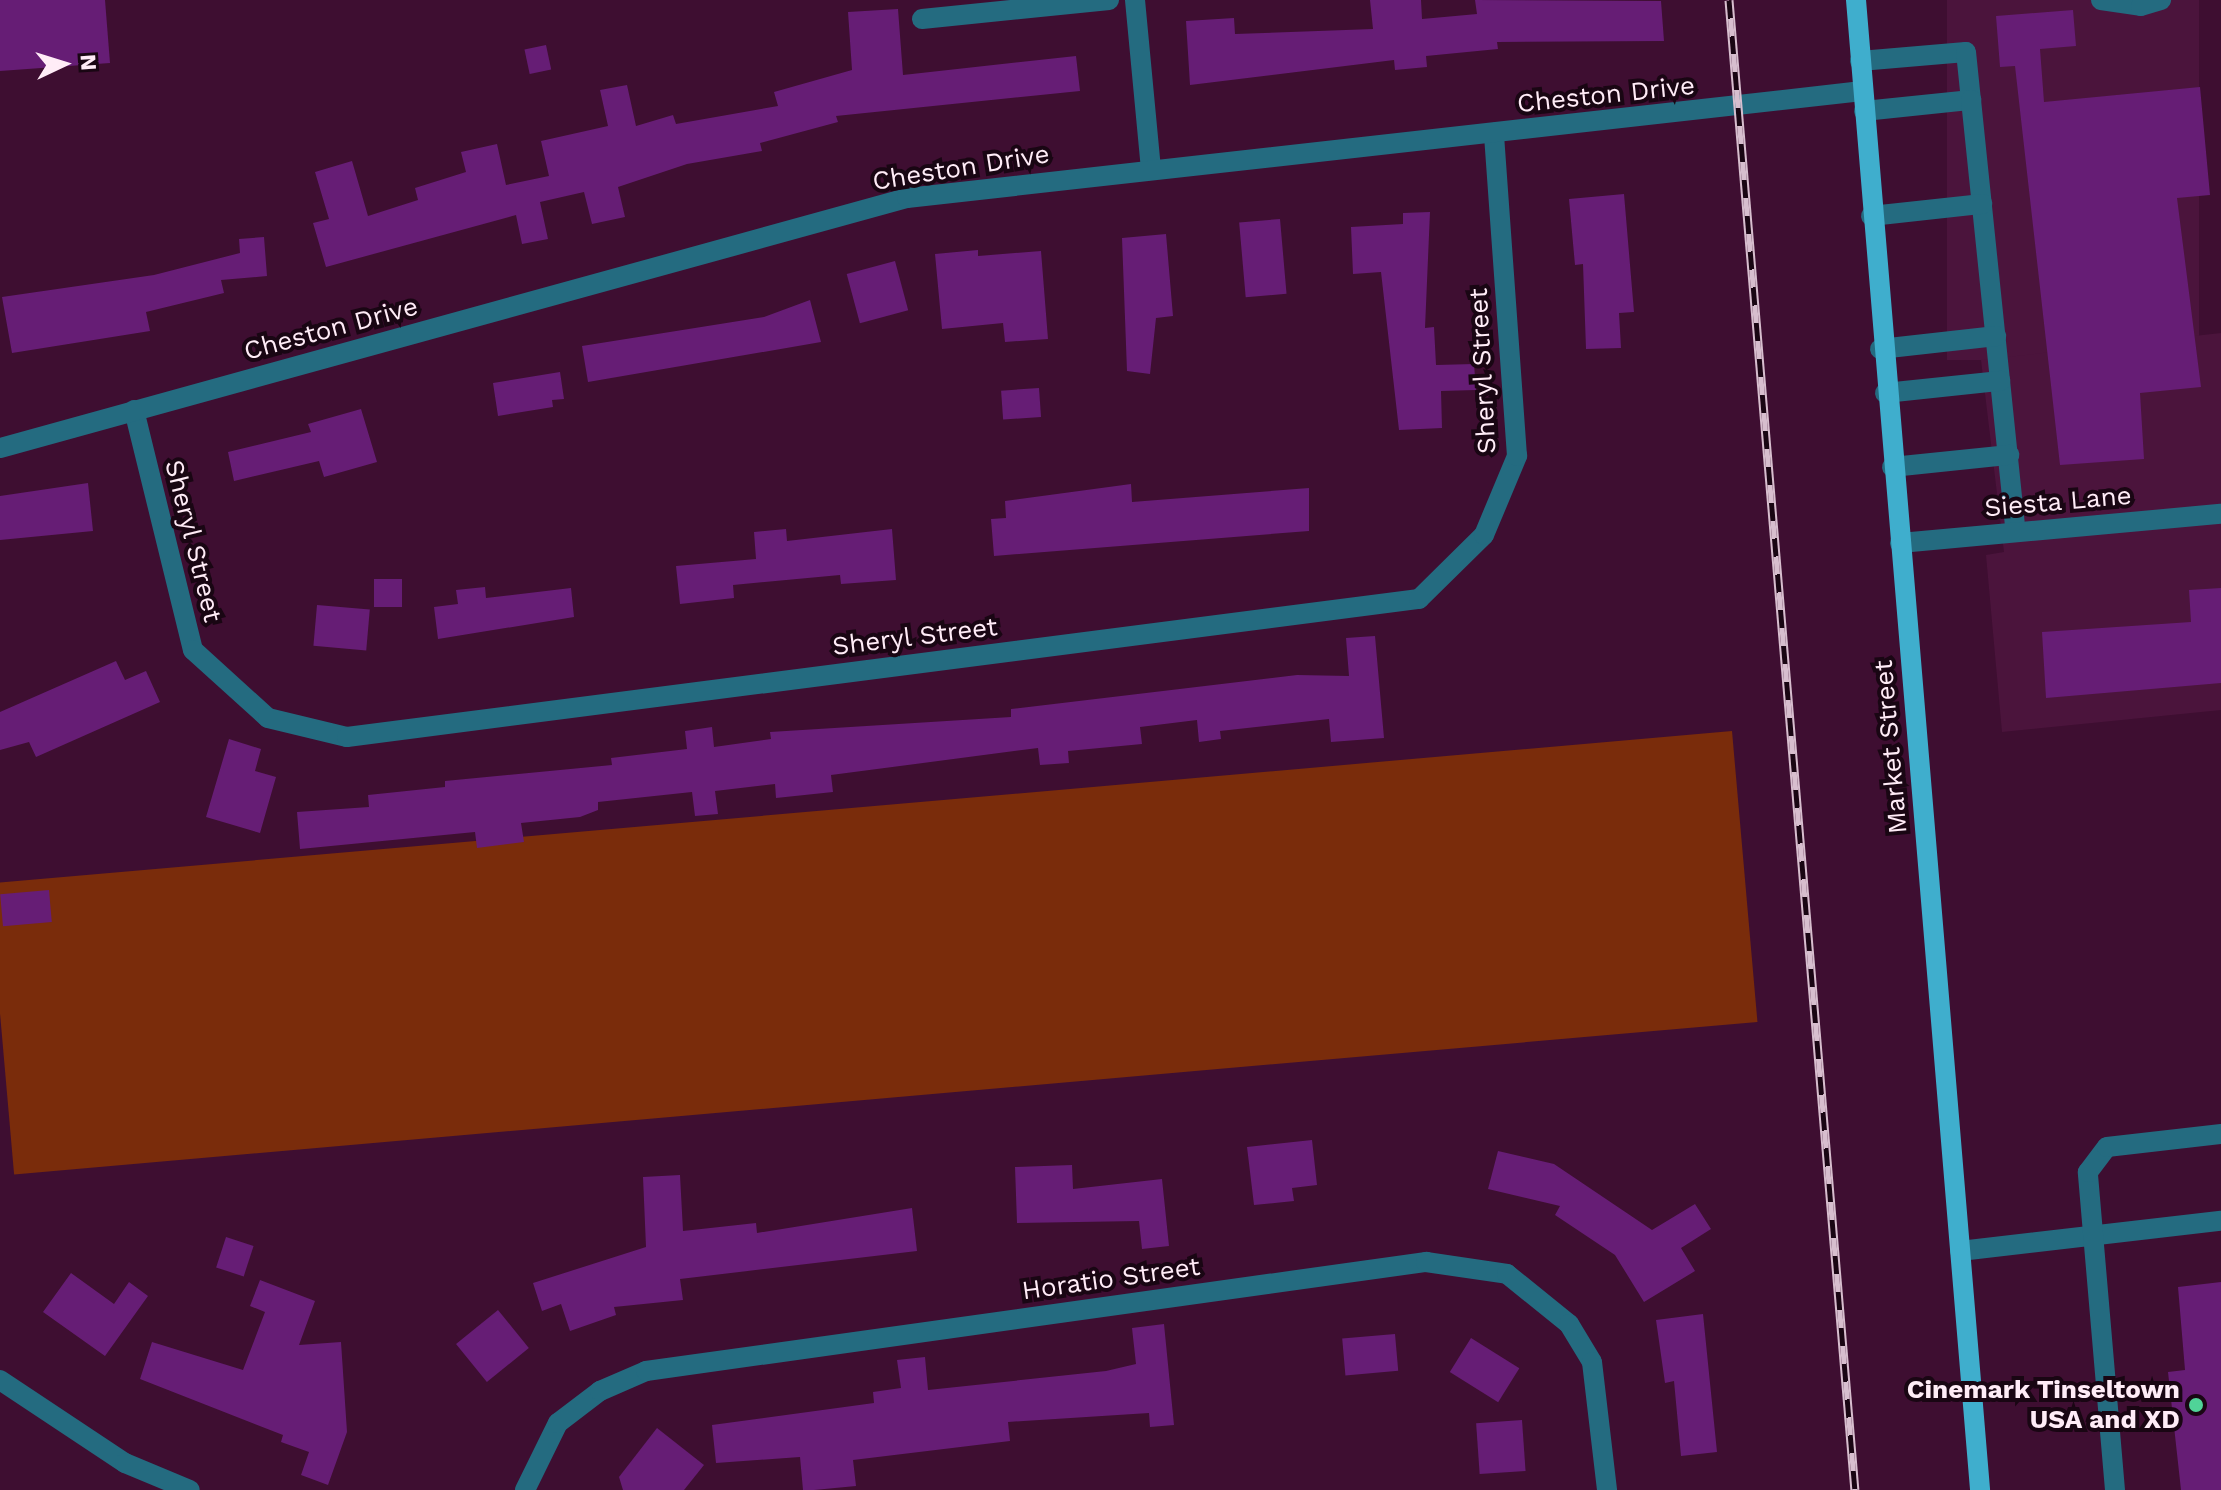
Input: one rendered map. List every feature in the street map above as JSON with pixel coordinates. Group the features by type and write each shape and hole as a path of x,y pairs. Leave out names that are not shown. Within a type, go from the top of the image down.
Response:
{"main road":[{"name":"Market Street","path":"1859,0 1860,61 1880,349 1900,543 1980,1490"}],"street":[{"path":"922,19 1109,0"},
{"path":"1135,0 1151,168"},
{"path":"2101,0 2141,6 2161,0"},
{"path":"1860,61 1966,52 2016,532"},
{"name":"Cheston Drive","path":"0,448 907,198 1151,168 1494,133 1863,101 1971,100"},
{"name":"Sheryl Street","path":"134,410 193,650 268,718 347,737 1419,599 1484,535 1517,456 1494,133"},
{"path":"1871,216 1982,204"},
{"path":"1880,349 1996,336"},
{"path":"1885,393 2000,381"},
{"path":"1892,467 2009,455"},
{"name":"Siesta Lane","path":"1900,543 2221,514"},
{"path":"2115,1490 2088,1172 2107,1147 2221,1134"},
{"path":"1960,1251 2092,1233 2221,1221"},
{"name":"Horatio Street","path":"525,1490 558,1423 600,1391 646,1371 1426,1262 1507,1274 1569,1324 1592,1362 1607,1490"},
{"path":"0,1380 125,1463 190,1490"}],"shaded area":[{"path":"1947,0 2199,0 2199,360 1947,360"},
{"path":"2221,333 2221,710 2002,732 1986,555 2004,552 1981,360"},
{"path":"1732,731 1757,1022 14,1174 0,1013 0,883"}],"building":[{"path":"0,0 105,0 110,63 0,71"},
{"path":"1370,0 1421,0 1422,19 1477,14 1475,0 1661,1 1664,41 1497,42 1498,49 1426,56 1427,67 1395,70 1394,60 1190,85 1186,21 1234,18 1235,34 1373,29"},
{"path":"898,9 903,75 1076,56 1080,91 836,116 838,122 760,143 762,151 687,164 618,187 625,217 592,224 584,192 540,202 548,239 522,244 516,215 326,267 313,223 329,219 315,172 352,161 368,216 418,200 415,188 466,172 461,152 497,144 506,185 549,176 541,141 608,126 600,90 627,85 636,126 673,115 676,124 778,106 774,92 852,70 848,12"},
{"path":"2073,10 2076,46 2040,49 2044,102 2200,87 2210,195 2177,198 2201,387 2140,393 2144,459 2060,465 2015,66 2000,67 1996,16"},
{"path":"546,45 551,69 530,74 524,50"},
{"path":"1624,194 1634,312 1619,313 1621,348 1586,349 1583,264 1575,265 1569,199"},
{"path":"1430,212 1425,328 1434,327 1436,365 1474,364 1476,390 1441,391 1442,428 1399,430 1381,272 1353,274 1351,227 1403,224 1403,213"},
{"path":"1280,219 1287,294 1246,297 1239,223"},
{"path":"1166,234 1173,316 1156,318 1150,374 1127,371 1122,238"},
{"path":"264,237 267,276 221,280 224,293 146,312 150,331 12,353 2,297 154,275 240,253 239,239"},
{"path":"978,250 978,256 1041,251 1048,339 1005,342 1003,323 942,329 935,254"},
{"path":"895,261 908,310 860,323 847,274"},
{"path":"810,300 821,342 588,382 582,346 764,317"},
{"path":"560,372 564,399 552,400 553,407 498,416 493,383"},
{"path":"1039,388 1041,417 1003,420 1001,391"},
{"path":"361,409 377,462 324,477 319,461 234,481 228,452 311,432 308,424"},
{"path":"88,483 93,531 0,540 0,496"},
{"path":"1131,484 1132,502 1309,488 1309,531 994,556 991,519 1006,518 1005,501"},
{"path":"786,529 787,541 892,529 896,580 841,584 840,575 733,585 734,598 680,604 676,566 756,559 754,532"},
{"path":"374,579 402,579 402,607 374,607"},
{"path":"485,587 486,598 571,588 574,617 438,639 434,607 458,604 456,590"},
{"path":"2221,588 2221,683 2046,698 2042,632 2191,622 2189,590"},
{"path":"317,605 370,610 366,650 313,646"},
{"path":"1375,636 1384,738 1331,742 1329,719 1220,731 1221,739 1199,742 1197,720 1140,727 1142,744 1068,751 1069,763 1040,765 1038,748 831,775 833,792 776,798 775,784 715,791 718,814 695,816 692,792 598,802 598,810 580,817 521,823 524,842 477,848 475,832 300,849 297,812 369,807 368,795 445,787 445,781 612,765 611,758 687,749 685,731 712,727 714,747 771,739 770,732 1011,717 1011,709 1297,675 1349,676 1346,638"},
{"path":"116,661 125,680 146,671 160,702 36,757 29,742 0,750 0,712"},
{"path":"229,739 261,749 255,771 276,777 260,833 206,817"},
{"path":"49,890 52,922 3,926 0,894"},
{"path":"1312,1140 1317,1185 1292,1188 1294,1201 1254,1205 1247,1147"},
{"path":"1498,1151 1554,1164 1652,1230 1695,1204 1711,1229 1681,1248 1695,1271 1644,1302 1615,1255 1555,1215 1560,1206 1488,1189"},
{"path":"1072,1165 1073,1189 1162,1179 1169,1246 1142,1249 1139,1221 1017,1223 1015,1167"},
{"path":"680,1175 683,1231 756,1223 757,1233 912,1208 917,1251 680,1279 683,1300 614,1307 616,1315 570,1331 561,1304 542,1311 533,1283 646,1247 643,1177"},
{"path":"226,1237 254,1246 244,1276 216,1267"},
{"path":"71,1273 114,1304 129,1282 148,1296 105,1356 43,1312"},
{"path":"260,1280 315,1301 299,1345 341,1342 347,1432 328,1485 301,1475 309,1452 281,1442 283,1435 140,1379 152,1342 243,1370 265,1312 250,1306"},
{"name":"Cinemark Tinseltown USA and XD","path":"2221,1282 2221,1490 2181,1490 2168,1372 2185,1370 2178,1287"},
{"path":"498,1310 529,1348 487,1382 456,1344"},
{"path":"1703,1314 1717,1452 1681,1456 1674,1381 1665,1383 1656,1320"},
{"path":"1164,1324 1174,1425 1150,1427 1149,1413 1008,1422 1010,1441 853,1460 856,1486 814,1490 803,1490 800,1457 716,1463 712,1425 874,1403 873,1392 901,1388 897,1360 925,1357 928,1390 1106,1371 1136,1364 1132,1328"},
{"path":"1395,1334 1398,1371 1345,1375 1342,1339"},
{"path":"1471,1338 1519,1368 1498,1402 1450,1372"},
{"path":"1522,1420 1526,1471 1480,1474 1476,1423"},
{"path":"657,1428 704,1465 684,1490 623,1490 619,1477"}],"railway":[{"path":"1729,0 1855,1490"}],"place":[{"name":"Cinemark Tinseltown USA and XD","path":"2196,1405"}]}
